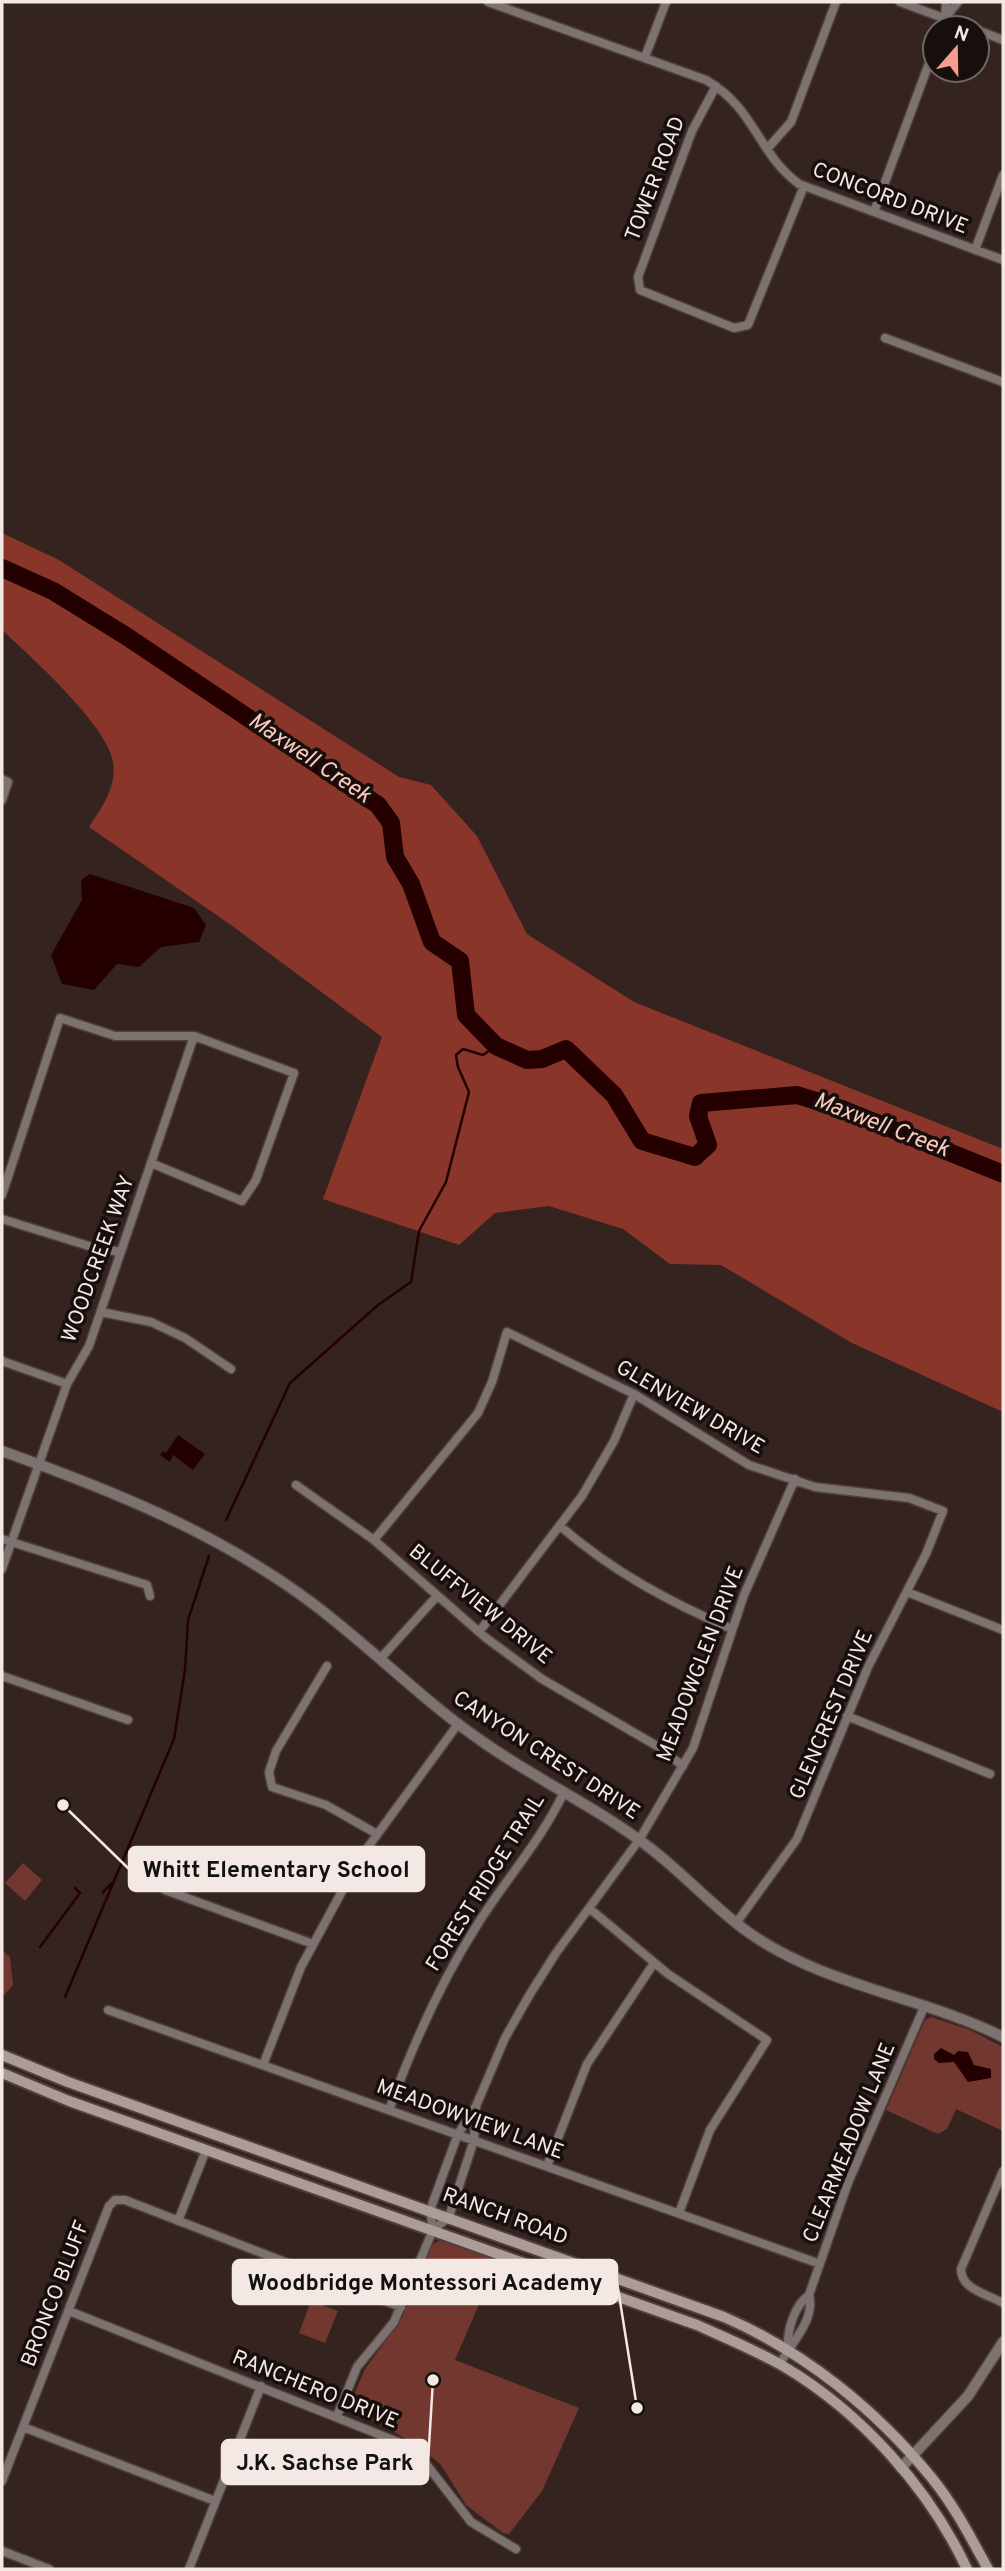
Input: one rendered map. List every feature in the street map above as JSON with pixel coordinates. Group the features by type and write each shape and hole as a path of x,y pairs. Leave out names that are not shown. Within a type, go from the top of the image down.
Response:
{"main road":[{"name":"RANCH ROAD","path":"2,2055 724,2317 788,2348 853,2398 932,2478 988,2569"},
{"name":"RANCH ROAD","path":"2,2073 206,2150 696,2325 780,2364 832,2402 901,2468 932,2506 967,2569"}],"street":[{"name":"CONCORD DRIVE","path":"488,2 645,57 716,86 743,109 767,149 786,173 804,186 1003,260"},
{"path":"645,57 666,2"},
{"path":"767,149 791,121 836,2"},
{"path":"901,2 935,14"},
{"path":"874,212 921,84"},
{"name":"TOWER ROAD","path":"716,86 692,131 638,277 638,287 644,293 734,328 744,327 751,321 804,186"},
{"path":"975,250 1003,175"},
{"path":"884,338 1003,382"},
{"path":"2,800 5,781"},
{"path":"2,1195 60,1018 115,1037 194,1037 294,1073 256,1180 242,1201 151,1163"},
{"name":"WOODCREEK WAY","path":"2,1569 66,1384 89,1346 194,1037"},
{"path":"2,1219 92,1247 121,1252"},
{"path":"101,1312 151,1322 185,1338 231,1370"},
{"name":"GLENVIEW DRIVE","path":"374,1540 478,1413 492,1382 507,1332 634,1394 749,1465 815,1487 909,1498 943,1511"},
{"path":"2,1361 66,1384"},
{"path":"479,1632 600,1469 634,1394"},
{"name":"CANYON CREST DRIVE","path":"2,1451 154,1510 262,1569 312,1603 458,1724 605,1815 737,1922 806,1964 971,2021 1003,2037"},
{"name":"MEADOWGLEN DRIVE","path":"433,2230 430,2211 458,2134 476,2106 505,2038 530,1994 639,1840 693,1748 732,1629 795,1479"},
{"name":"BLUFFVIEW DRIVE","path":"296,1485 374,1540 479,1632 542,1679 657,1746 683,1766"},
{"name":"GLENCREST DRIVE","path":"737,1922 797,1839 847,1716 943,1511"},
{"path":"560,1525 592,1554 631,1579 674,1604 732,1629"},
{"path":"2,1539 147,1585 150,1596"},
{"path":"907,1592 1003,1630"},
{"path":"380,1659 437,1596"},
{"path":"327,1666 276,1751 269,1772 272,1787 326,1805 377,1834"},
{"path":"2,1676 128,1720"},
{"path":"847,1716 990,1774"},
{"path":"263,2065 282,2012 313,1944 377,1834 458,1724"},
{"name":"FOREST RIDGE TRAIL","path":"389,2110 416,2036 448,1972 479,1922 543,1832 564,1792"},
{"path":"154,1875 165,1890 313,1944"},
{"path":"589,1908 654,1963 766,2040 710,2130 679,2213"},
{"path":"547,2166 587,2064 654,1963"},
{"name":"CLEARMEADOW LANE","path":"780,2364 788,2348 788,2335 801,2301 809,2295 848,2183 925,2005"},
{"name":"MEADOWVIEW LANE","path":"108,2010 820,2264"},
{"name":"MEADOWGLEN DRIVE","path":"449,2217 474,2140 476,2106"},
{"path":"206,2150 178,2221 401,2307"},
{"path":"1003,2171 961,2269 961,2277 966,2284 1003,2303"},
{"name":"BRONCO BLUFF","path":"2,2481 109,2206 115,2200 125,2200 178,2221"},
{"path":"337,2416 357,2367 388,2332 401,2307 433,2230 449,2217"},
{"name":"RANCHERO DRIVE","path":"69,2311 384,2435 412,2451 437,2477 471,2522 516,2549"},
{"path":"901,2468 968,2396 1003,2342"},
{"path":"189,2569 261,2386"},
{"path":"23,2427 215,2501"},
{"path":"2,2551 49,2569"}],"shaded area":[{"path":"2,533 59,560 399,777 431,785 477,836 527,934 634,1002 1003,1149 1003,1412 852,1343 721,1265 670,1264 623,1229 549,1206 495,1213 459,1245 323,1199 382,1037 231,925 89,827 111,788 113,762 108,747 83,711 2,630"},
{"path":"90,874 194,908 206,925 199,942 161,947 139,967 117,964 94,990 62,984 51,955 82,900 81,880"},
{"path":"178,1435 205,1454 193,1470 173,1455 170,1462 160,1455 163,1451 166,1453"},
{"path":"23,1863 42,1880 25,1901 5,1883"},
{"path":"2,1950 10,1957 13,1985 2,1997"},
{"path":"931,2017 970,2030 1003,2047 1003,2131 956,2109 947,2129 938,2134 886,2110 925,2020"},
{"path":"941,2048 954,2055 958,2051 968,2052 974,2065 991,2069 991,2078 968,2082 954,2062 939,2063 934,2059 934,2054"},
{"path":"442,2239 498,2260 455,2360 579,2408 542,2491 509,2534 503,2533 466,2505 441,2465 422,2449 388,2428 352,2412 349,2406 365,2369 402,2318 432,2245"},
{"path":"311,2301 338,2311 325,2343 299,2333"}],"waterway":[{"name":"Maxwell Creek","path":"2,568 53,591 126,636 378,805 391,823 395,857 411,884 432,942 460,961 466,1015 496,1046 527,1060 542,1059 566,1049 614,1095 642,1141 695,1157 708,1145 698,1116 701,1103 797,1095 842,1109 1003,1174"},
{"path":"226,1520 290,1383 378,1305 411,1282 419,1231 446,1182 469,1092 456,1055 463,1049 483,1055 496,1046"},
{"path":"65,1997 174,1739 185,1670 188,1620 209,1556"},
{"path":"103,1892 113,1882"},
{"path":"40,1947 80,1893 75,1888"}],"place":[{"name":"Whitt Elementary School","path":"63,1805"},
{"name":"J.K. Sachse Park","path":"433,2380"},
{"name":"Woodbridge Montessori Academy","path":"637,2408"}]}
